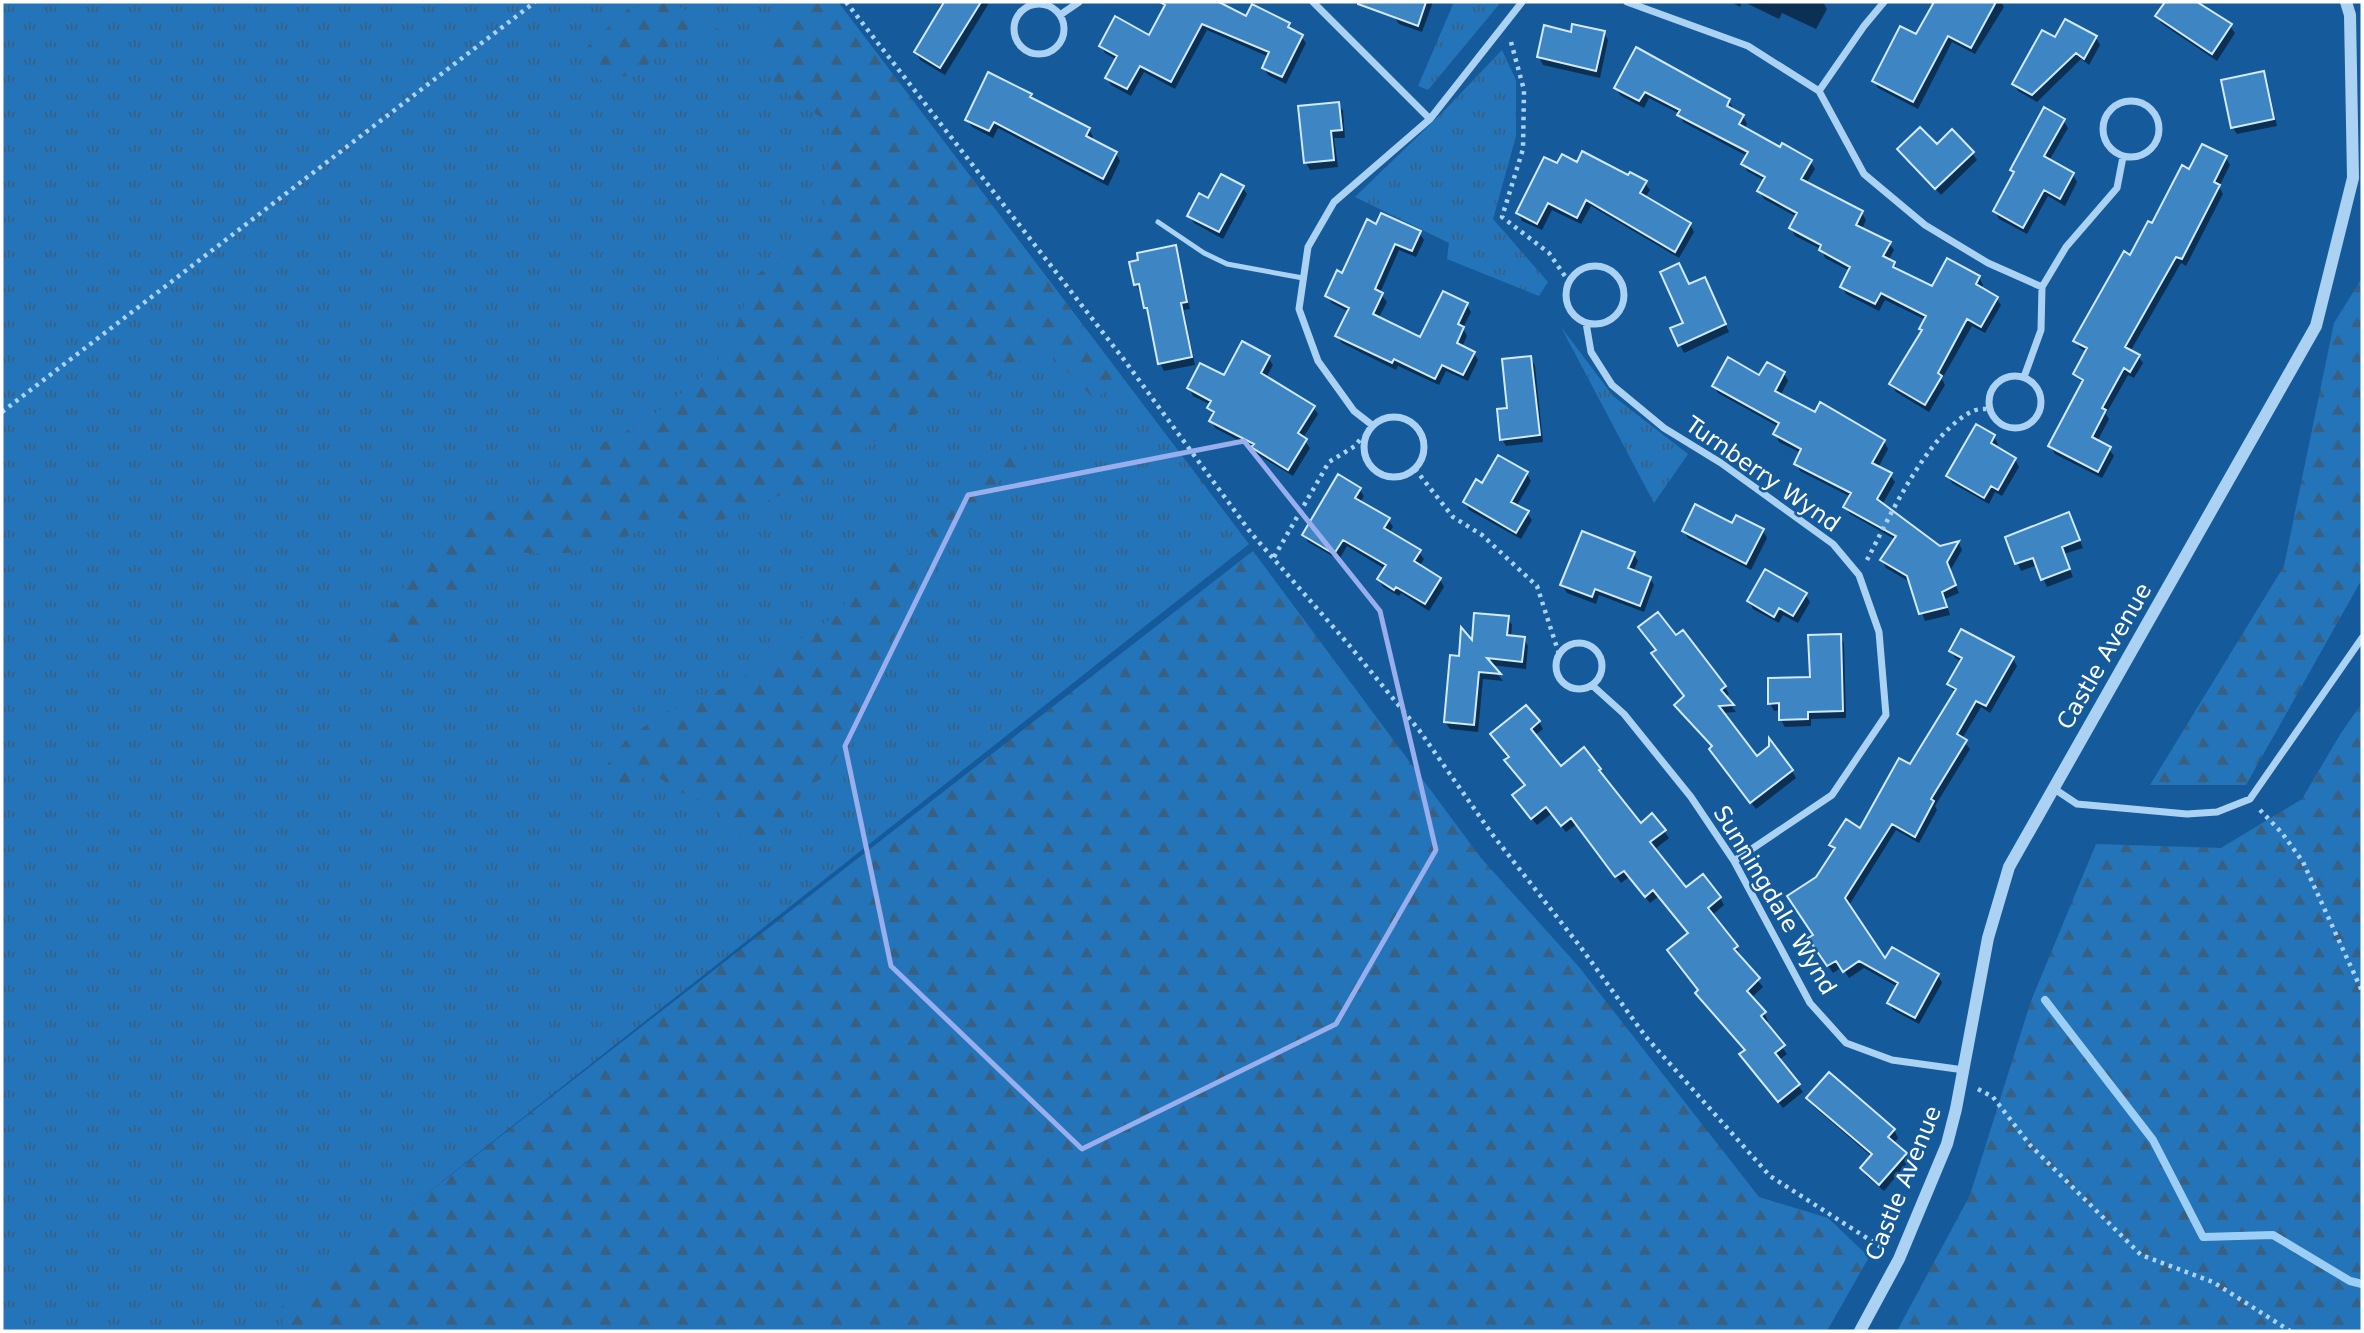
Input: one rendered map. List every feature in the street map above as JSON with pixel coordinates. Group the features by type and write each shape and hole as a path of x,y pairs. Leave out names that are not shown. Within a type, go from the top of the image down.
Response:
{"street":[{"path":"1060,15 1079,2"},
{"path":"1312,2 1430,119"},
{"path":"1372,425 1354,411 1318,361 1299,309 1308,247 1334,202 1430,119 1522,2"},
{"path":"1627,2 1748,46 1819,91 1864,174 1925,225 1988,263 2042,287"},
{"path":"1819,91 1884,2"},
{"name":"Castle Avenue","path":"1860,1331 1899,1259 1947,1144 1963,1075 1987,938 2009,867 2316,326 2353,177 2350,15 2346,2"},
{"path":"1034,3 1041,3 1060,15 1064,32 1056,48 1040,54 1030,52 1022,48 1015,39 1013,28 1022,9 1034,3"},
{"path":"2122,102 2140,103 2154,113 2159,130 2158,138 2148,152 2140,156 2123,157 2115,153 2104,139 2104,121 2108,113 2122,102"},
{"path":"2024,377 2041,330 2042,287 2066,247 2117,188 2123,157"},
{"path":"1569,282 1582,269 1601,266 1617,275 1622,284 1623,302 1619,311 1605,323 1586,323"},
{"name":"Turnberry Wynd","path":"1569,282 1567,302 1571,311 1586,323 1591,352 1612,385 1664,428 1721,463 1833,544 1859,575 1879,632 1886,715 1832,795 1734,861"},
{"path":"2008,376 2024,377 2031,381 2040,395 2040,412 2035,419 2021,428 2005,427 1992,417 1989,409 1990,393 2000,380 2008,376"},
{"path":"1389,416 1408,420 1421,433 1424,452 1415,469 1406,475 1385,477 1368,464 1364,455 1366,434 1372,425 1389,416"},
{"path":"2053,789 2077,804 2187,814 2217,812 2250,799 2362,638"},
{"path":"1577,642 1593,646 1602,658 1602,673 1592,685 1578,689 1563,683 1556,669 1559,654 1570,644 1577,642"},
{"name":"Sunningdale Wynd","path":"1592,685 1624,714 1691,797 1734,861 1810,1003 1846,1043 1892,1060 1963,1075"}],"lane":[{"path":"1158,222 1204,253 1227,264 1303,278"}],"path":[{"path":"2,412 535,2"},
{"path":"846,2 1125,361 1251,533 1419,730 1492,834 1582,949 1646,1037 1770,1176 1899,1259"},
{"path":"1505,25 1524,90 1523,149 1502,217 1549,253 1569,282"},
{"path":"1859,575 1917,467 1952,426 1974,410 1989,409"},
{"path":"1274,557 1329,462 1355,446 1366,434"},
{"path":"1415,469 1453,517 1482,535 1537,586 1559,654"},
{"path":"2250,799 2282,833 2303,862 2362,990"},
{"path":"1963,1075 1993,1097 2030,1145 2141,1255 2213,1282 2290,1331"}],"highlighted area":[{"path":"1244,441 1380,611 1436,850 1336,1024 1082,1149 891,966 845,746 968,495"}],"green space":[{"path":"2,2 838,2 1249,544 282,1308 283,1331 2,1331"},
{"path":"651,2 671,2 720,30 672,43 636,74 599,80 579,54 628,9"},
{"path":"801,2 838,2 1123,378 1095,400 1046,350 947,394 816,480 715,523 670,517 612,543 567,553 524,553 506,535 483,580 434,623 387,654 375,648 382,619 413,575 482,512 522,509 590,449 645,422 715,366 737,324 756,275 800,245 825,211 830,124 776,85 754,37"},
{"path":"1454,2 1501,2 1428,90 1418,86"},
{"path":"1502,50 1516,80 1516,136 1493,219 1548,282 1539,296 1447,259 1449,243 1355,197 1442,113"},
{"path":"2362,278 2362,579 2246,785 2150,785 2284,566 2334,323"},
{"path":"1561,327 1613,396 1688,454 1654,503"},
{"path":"1026,439 1027,464 999,478 976,527 944,545 923,526 939,500 969,488 998,459"},
{"path":"903,549 917,558 917,582 876,683 854,730 825,776 803,790 790,820 767,842 733,832 713,804 679,792 651,772 627,791 599,775 625,741 661,714 733,684 837,615 881,556"},
{"path":"1253,551 1481,858 1579,967 1759,1197 1828,1218 1869,1257 1827,1331 283,1331 281,1307"},
{"path":"2362,703 2362,1331 1897,1331 1970,1195 2031,1001 2096,844 2221,848 2302,799"}],"building":[{"path":"944,2 981,2 940,68 914,52"},
{"path":"1160,2 1219,2 1246,16 1252,4 1290,23 1288,27 1303,35 1282,77 1262,68 1269,52 1202,24 1171,82 1140,66 1127,89 1105,78 1117,56 1099,46 1115,16 1149,35 1165,5"},
{"path":"1358,2 1426,2 1418,26"},
{"path":"1934,2 1996,2 1971,48 1948,36 1913,102 1872,81 1900,26 1916,34"},
{"path":"2165,2 2197,2 2232,24 2212,54 2155,16"},
{"path":"2065,19 2097,36 2084,59 2076,53 2032,95 2012,84 2042,30 2055,37"},
{"path":"1572,24 1605,31 1596,71 1537,57 1544,25 1571,32"},
{"path":"1636,47 1730,99 1727,106 1744,115 1739,124 1780,147 1782,143 1812,160 1801,179 1863,211 1856,225 1891,242 1883,256 1895,262 1893,267 1932,286 1947,258 1980,276 1976,284 1998,297 1981,327 1967,319 1938,373 1942,376 1925,405 1889,384 1922,330 1919,329 1926,316 1881,293 1875,304 1840,287 1850,267 1819,250 1821,245 1789,228 1797,213 1757,191 1765,177 1741,164 1748,152 1677,115 1680,110 1645,92 1639,101 1614,88"},
{"path":"2264,71 2274,119 2231,128 2221,80"},
{"path":"988,72 1090,128 1086,136 1117,152 1103,179 994,122 989,131 965,120"},
{"path":"1339,102 1342,130 1331,131 1334,160 1304,163 1298,106"},
{"path":"2044,107 2065,119 2044,156 2074,173 2060,199 2044,190 2023,228 1993,211 2014,172 2010,170"},
{"path":"1920,127 1937,144 1952,129 1974,152 1935,189 1897,149"},
{"path":"2202,144 2227,156 2214,182 2220,185 2182,259 2176,257 2125,347 2140,355 2130,372 2124,368 2102,408 2106,410 2092,437 2111,447 2098,472 2048,446 2083,380 2073,374 2087,348 2073,341 2124,251 2130,255 2148,221 2152,223 2182,165 2189,169"},
{"path":"1582,151 1628,175 1630,172 1647,181 1640,193 1691,223 1675,252 1586,200 1577,218 1548,203 1537,224 1516,213 1544,157 1557,163 1562,154 1577,162"},
{"path":"1221,174 1244,186 1219,232 1187,216 1199,193 1208,198"},
{"path":"1381,213 1421,231 1412,251 1395,244 1375,289 1383,293 1373,314 1420,337 1443,291 1468,303 1458,324 1464,327 1457,343 1475,352 1463,375 1442,365 1435,379 1394,359 1392,363 1335,336 1349,308 1325,296 1337,270 1342,273 1367,219 1376,224"},
{"path":"1176,245 1187,302 1181,303 1192,357 1158,364 1147,308 1144,308 1139,284 1134,285 1129,262 1138,260 1137,253"},
{"path":"1679,263 1689,284 1705,277 1726,324 1678,346 1670,328 1683,323 1660,272"},
{"path":"1242,341 1270,356 1261,373 1315,406 1298,433 1307,439 1288,470 1251,447 1254,444 1209,421 1214,412 1207,408 1211,401 1187,388 1200,363 1224,375"},
{"path":"1531,356 1540,435 1500,440 1497,409 1507,408 1502,359"},
{"path":"1728,357 1759,375 1767,362 1785,372 1775,391 1815,412 1820,402 1885,440 1872,463 1892,473 1877,499 1940,546 1959,541 1947,562 1956,585 1942,592 1947,607 1919,614 1907,576 1880,560 1896,536 1843,507 1851,493 1794,464 1801,449 1773,434 1779,423 1712,386"},
{"path":"1976,424 1995,435 1991,443 2016,458 1998,490 1991,486 1984,498 1946,476"},
{"path":"1498,455 1528,472 1511,502 1529,511 1516,533 1463,502 1476,479 1482,483"},
{"path":"1338,474 1361,488 1355,498 1390,518 1384,528 1421,550 1414,561 1441,578 1425,604 1377,579 1386,565 1343,540 1334,554 1302,535"},
{"path":"1695,504 1732,523 1736,515 1764,529 1746,564 1682,531"},
{"path":"2069,512 2080,540 2062,547 2070,569 2041,580 2033,558 2015,564 2005,537"},
{"path":"1582,531 1635,552 1628,568 1651,577 1640,606 1595,589 1592,597 1560,585"},
{"path":"1765,569 1807,593 1793,616 1779,608 1774,617 1747,601"},
{"path":"1658,612 1676,635 1683,630 1726,686 1721,690 1734,705 1719,706 1757,756 1769,746 1769,738 1793,770 1750,803 1709,749 1712,746 1674,705 1684,696 1651,653 1656,650 1638,627"},
{"path":"1474,613 1509,616 1507,635 1525,637 1522,662 1487,658 1501,674 1479,672 1474,725 1444,722 1450,655 1459,656 1461,627 1472,640"},
{"path":"1961,629 2014,657 1986,706 1976,701 1957,734 1967,740 1931,799 1934,801 1915,837 1892,824 1845,898 1885,958 1892,947 1939,974 1915,1018 1887,1003 1898,983 1859,961 1843,972 1836,961 1827,966 1808,938 1813,935 1787,896 1816,877 1835,848 1829,845 1846,819 1860,828 1899,758 1910,764 1956,689 1947,684 1962,658 1949,651"},
{"path":"1841,634 1843,711 1808,712 1808,719 1779,720 1779,703 1768,704 1768,678 1810,677 1808,635"},
{"path":"1526,705 1540,721 1531,729 1561,766 1584,747 1641,823 1652,813 1666,830 1650,842 1686,887 1703,874 1721,897 1708,908 1738,946 1734,949 1760,978 1747,991 1766,1012 1761,1016 1785,1045 1775,1053 1800,1084 1778,1102 1739,1054 1745,1050 1695,993 1698,990 1667,950 1688,933 1653,890 1645,897 1624,871 1615,877 1571,818 1561,826 1546,807 1531,819 1512,795 1525,785 1504,760 1509,757 1490,734"},
{"path":"1829,1072 1895,1129 1888,1137 1907,1153 1879,1185 1860,1168 1872,1154 1806,1098"}],"waterway":[{"path":"2045,1000 2153,1140 2203,1237 2273,1235 2350,1281 2362,1284"}]}
